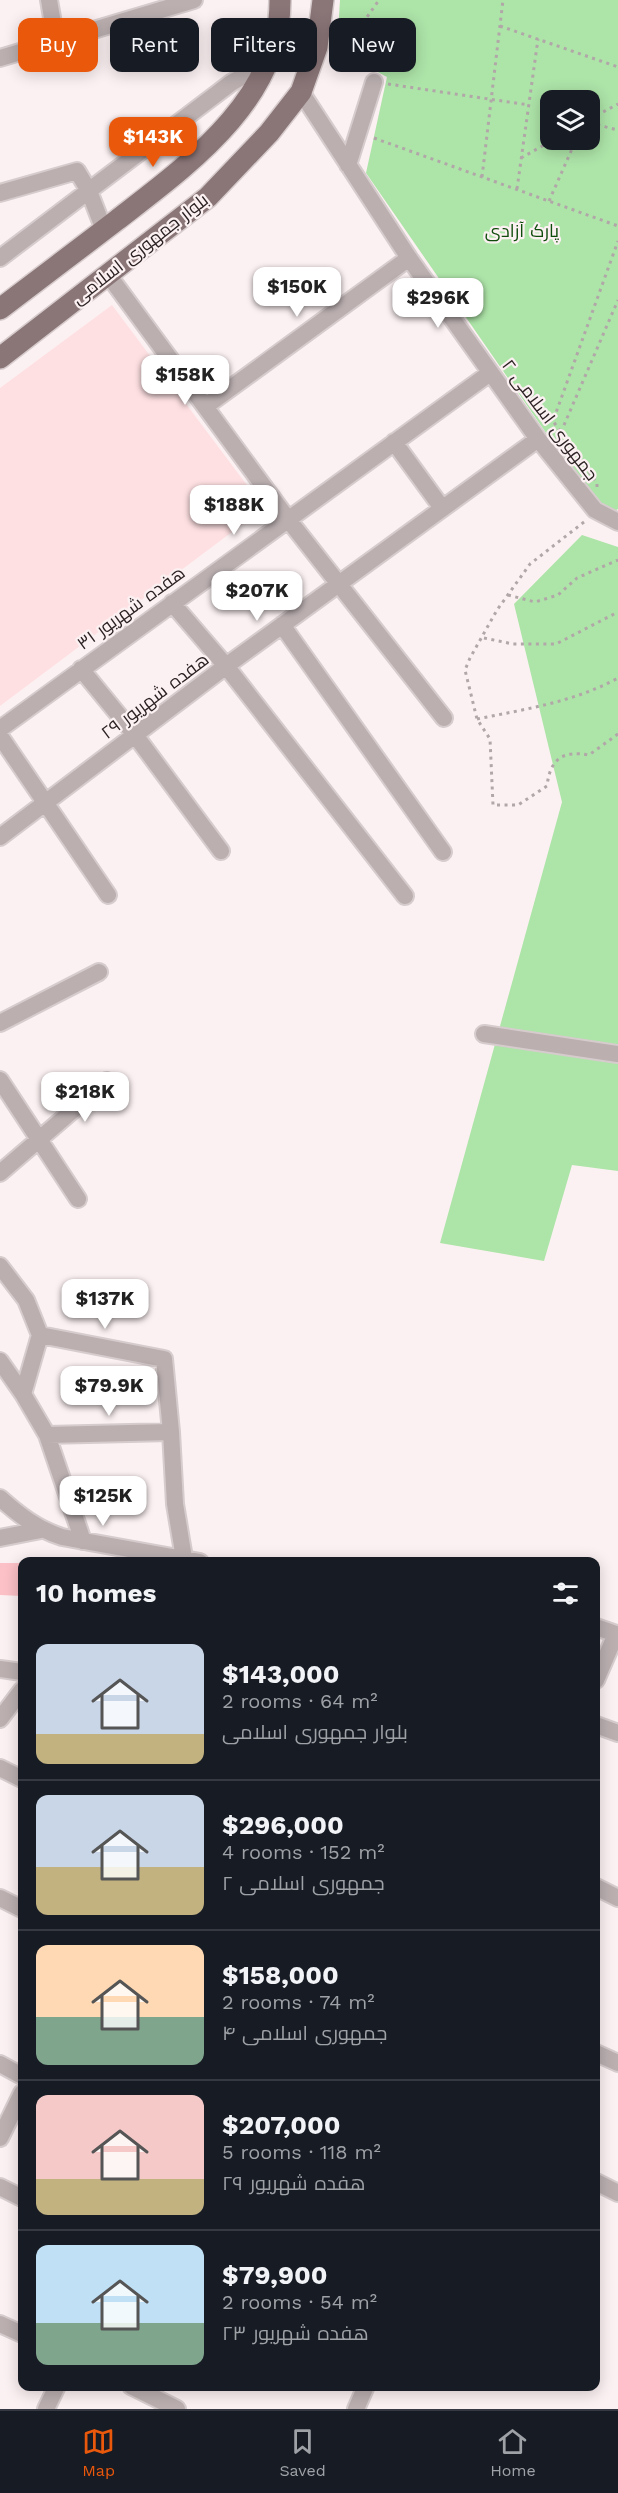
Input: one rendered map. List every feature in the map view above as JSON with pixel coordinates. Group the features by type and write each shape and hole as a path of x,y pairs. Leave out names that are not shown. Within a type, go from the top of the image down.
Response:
{"main road":[{"name":"بلوار جمهوری اسلامی","path":"278,18 280,0"},
{"name":"بلوار جمهوری اسلامی","path":"0,358 109,276 208,196 269,133 301,92 317,46 323,0"},
{"name":"بلوار جمهوری اسلامی","path":"0,309 183,169 240,109 263,72"}],"street":[{"path":"49,0 52,18"},
{"path":"98,29 194,0"},
{"path":"0,57 18,52"},
{"path":"0,258 231,83 250,72"},
{"path":"348,165 374,82"},
{"name":"جمهوری اسلامی ۲","path":"301,92 409,258 538,439 594,510 618,522"},
{"path":"0,193 77,171 89,191 104,230"},
{"path":"207,406 409,258"},
{"path":"109,276 207,406 287,519 444,718"},
{"name":"هفده شهریور ۳۱","path":"0,729 490,373"},
{"name":"هفده شهریور ۲۹","path":"0,837 226,666 538,439"},
{"path":"394,442 442,508"},
{"path":"172,603 226,666 405,896"},
{"path":"282,625 443,852"},
{"path":"81,669 135,735 221,851"},
{"path":"0,736 108,894"},
{"path":"0,1023 99,972"},
{"path":"484,1034 618,1054"},
{"path":"0,1080 78,1199"},
{"path":"0,1173 41,1140 106,1081"},
{"path":"0,1266 26,1300 40,1335 23,1394"},
{"path":"40,1335 164,1359 175,1504 191,1557"},
{"path":"0,1361 23,1394 47,1436 82,1541"},
{"path":"47,1436 171,1432"},
{"path":"0,1498 16,1513 41,1530 121,1555 149,1557"},
{"path":"0,1538 41,1530"},
{"path":"600,1628 616,1634 600,1671"},
{"path":"0,1669 18,1671"},
{"path":"0,1719 18,1695"},
{"path":"600,1726 618,1733"},
{"path":"0,1768 18,1777"},
{"path":"0,1898 18,1907"},
{"path":"600,2055 618,2063"},
{"path":"0,2064 18,2074"},
{"path":"0,2138 18,2101"},
{"path":"600,2184 618,2193"},
{"path":"0,2187 18,2196"},
{"path":"0,2324 18,2332"},
{"path":"46,2409 55,2391"},
{"path":"141,2391 177,2409"},
{"path":"356,2409 364,2391"}],"path":[{"path":"379,0 351,40 374,82 529,105"},
{"path":"482,177 503,0"},
{"path":"500,26 618,67"},
{"path":"517,189 538,39"},
{"path":"600,115 618,104"},
{"path":"600,124 618,130"},
{"path":"358,132 618,226"},
{"path":"521,158 540,147"},
{"path":"549,201 572,150"},
{"path":"618,241 554,421 597,483 594,510 580,526 530,564 497,610 465,670 477,719 490,740 493,805 518,805 548,786 549,771 558,758 576,753 589,755 618,734"},
{"path":"561,432 618,300"},
{"path":"508,595 535,602 558,595 577,578 618,560"},
{"path":"483,638 513,644 556,644 618,612"},
{"path":"477,719 553,704 595,690 618,678"}],"shaded area":[{"path":"112,305 264,508 0,706 0,388"}],"green space":[{"name":"پارک آزادی","path":"340,0 618,0 618,509 613,512 598,508 366,173 387,77 378,72 416,72 416,18 339,18"},
{"path":"582,535 618,547 618,1171 572,1165 544,1261 440,1243 562,802 514,604"}],"building":[{"path":"0,1563 18,1563 18,1596 0,1595"}]}
